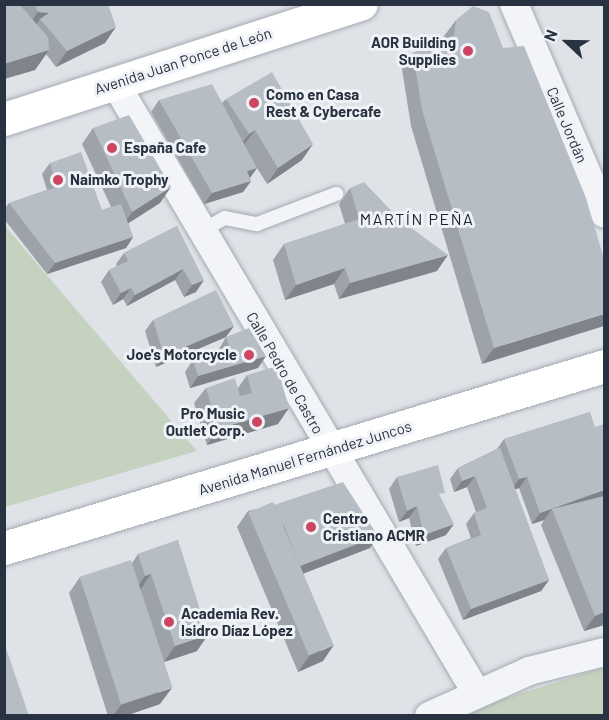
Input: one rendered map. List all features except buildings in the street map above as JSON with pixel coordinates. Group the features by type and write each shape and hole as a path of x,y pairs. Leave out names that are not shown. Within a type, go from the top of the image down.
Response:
{"main road":[{"name":"Avenida Juan Ponce de León","path":"4,118 361,4"},
{"name":"Avenida Manuel Fernández Juncos","path":"4,548 330,452 604,366"}],"street":[{"name":"Calle Jordán","path":"514,4 604,213"},
{"name":"Calle Pedro de Castro","path":"115,82 330,452 476,692"},
{"path":"429,716 476,692 604,652"}],"lane":[{"path":"203,230 225,218 257,224 336,194"}],"green space":[{"path":"5,226 197,451 5,507"},
{"path":"604,667 604,715 466,716 494,702"}],"place":[{"name":"AOR Building Supplies","path":"468,51"},
{"name":"Como en Casa Rest & Cybercafe","path":"254,103"},
{"name":"España Cafe","path":"112,148"},
{"name":"Naimko Trophy","path":"58,180"},
{"name":"Joe's Motorcycle","path":"249,355"},
{"name":"Pro Music Outlet Corp.","path":"257,422"},
{"name":"Centro Cristiano ACMR","path":"311,527"},
{"name":"Academia Rev. Isidro Díaz López","path":"169,622"}],"district":[{"name":"MARTÍN PEÑA","path":"417,219"}]}
